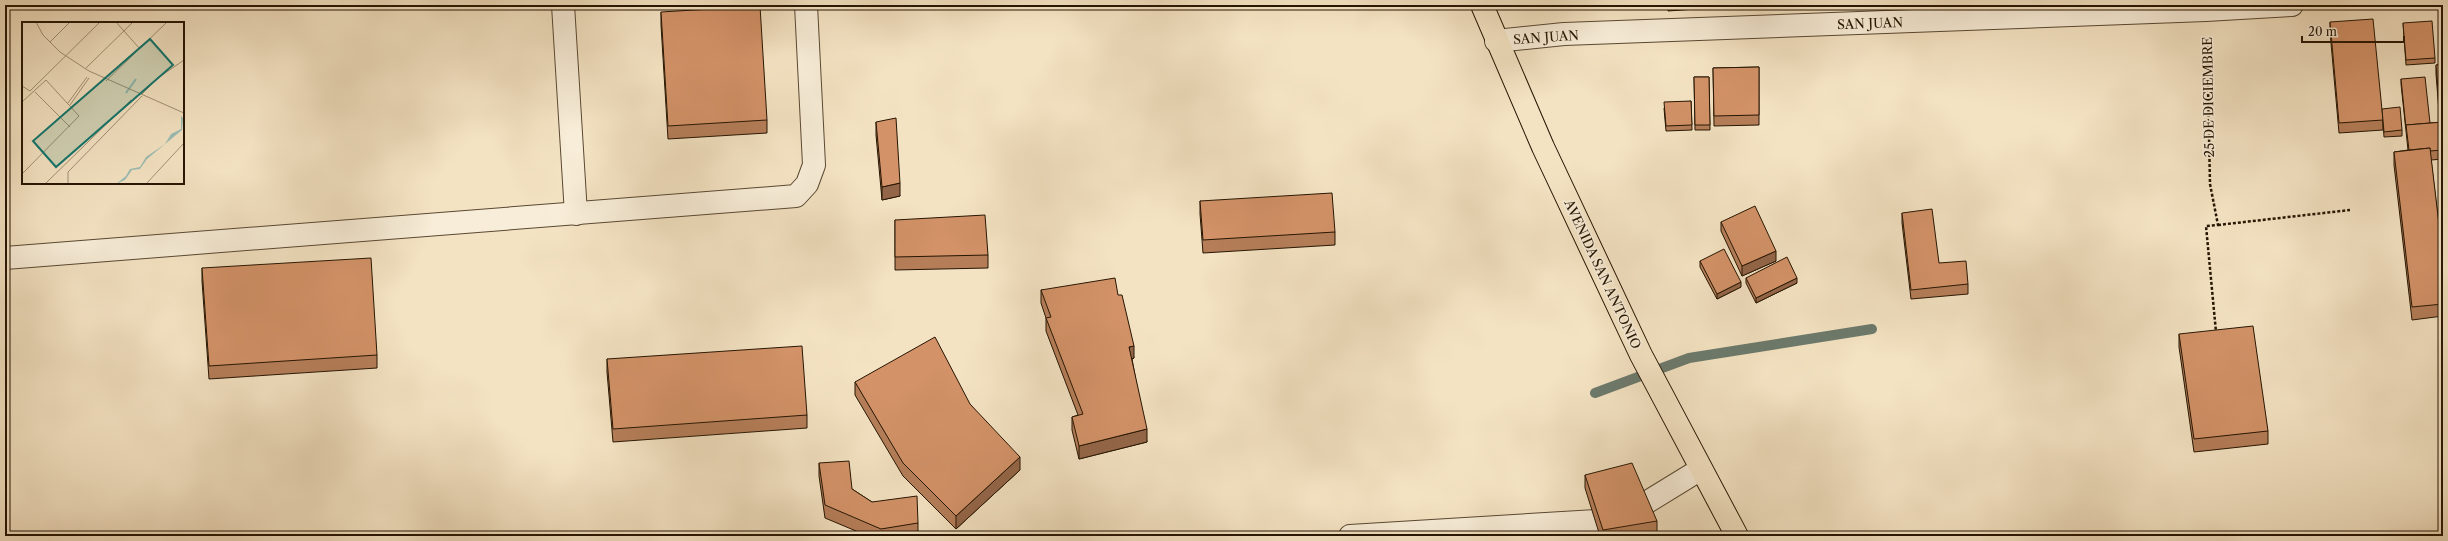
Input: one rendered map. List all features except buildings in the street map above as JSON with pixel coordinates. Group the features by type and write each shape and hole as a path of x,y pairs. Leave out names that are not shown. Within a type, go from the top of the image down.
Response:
{"main road":[{"name":"AVENIDA SAN ANTONIO","path":"1482,5 1543,147 1656,387 1737,536"}],"street":[{"path":"563,5 576,214"},
{"path":"5,258 796,196 807,184 814,165 806,5"},
{"name":"SAN JUAN","path":"1496,40 1564,34 2292,5"},
{"path":"1644,504 1701,469"},
{"path":"1350,536 1596,521"}],"path":[{"name":"25 DE DICIEMBRE","path":"2216,8 2210,184 2218,225"},
{"path":"2216,334 2206,226 2350,210"}],"waterway":[{"path":"1595,393 1689,358 1872,329"}]}
